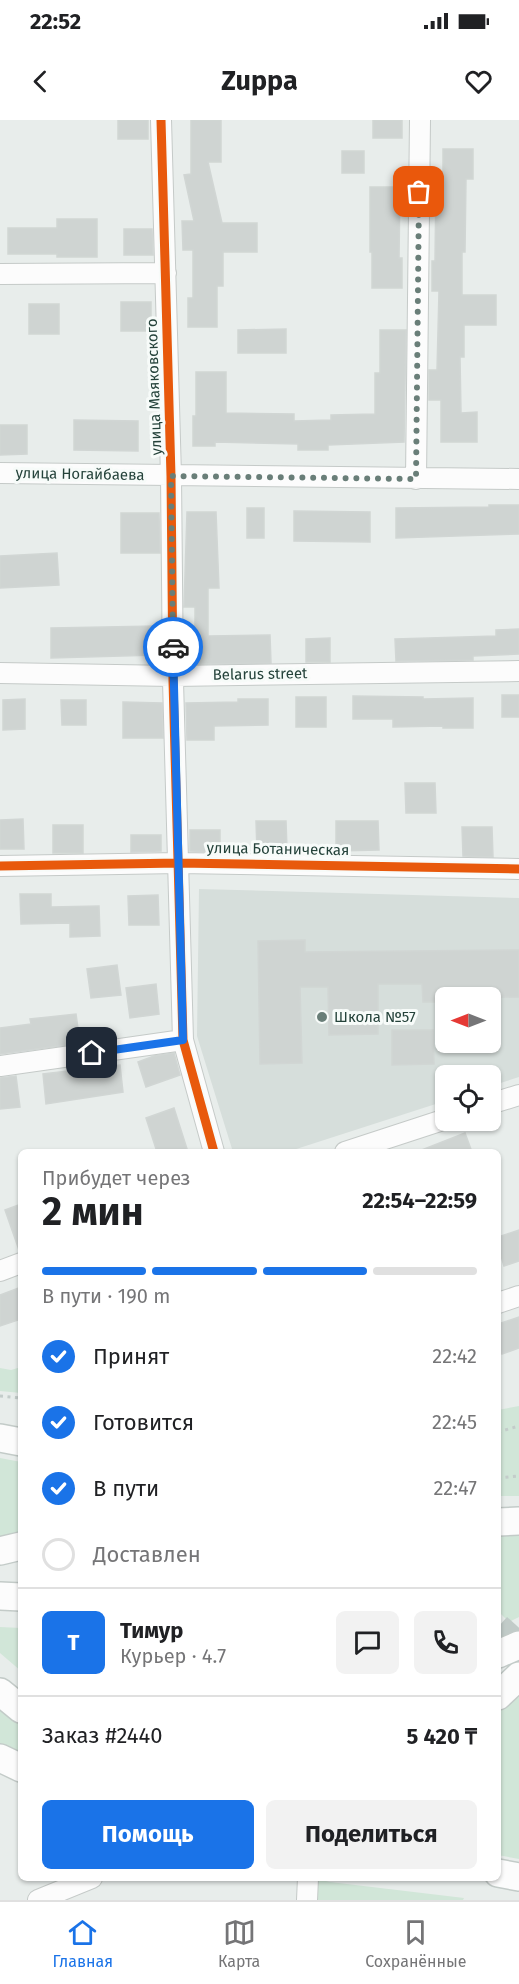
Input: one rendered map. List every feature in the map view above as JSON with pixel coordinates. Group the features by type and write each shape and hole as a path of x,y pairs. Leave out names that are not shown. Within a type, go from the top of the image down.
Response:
{"main road":[{"path":"0,1426 18,1428"},
{"path":"0,1438 18,1441"},
{"path":"501,1522 519,1521"},
{"path":"0,1551 18,1547"},
{"path":"0,1596 18,1597"},
{"path":"501,1653 519,1645"},
{"path":"0,1676 18,1687"},
{"path":"501,1693 519,1676"},
{"path":"0,1692 18,1707"},
{"path":"0,1758 18,1767"},
{"path":"501,1874 519,1877"}],"street":[{"name":"улица Маяковского","path":"161,120 183,1040 213,1149"},
{"path":"416,479 420,120"},
{"path":"0,274 166,273"},
{"name":"улица Ногайбаева","path":"0,473 519,479"},
{"name":"Belarus street","path":"0,673 173,676 519,671"},
{"name":"улица Ботаническая","path":"0,866 179,862 519,869"},
{"path":"0,1066 183,1040"},
{"path":"501,1101 519,1095"},
{"path":"354,1149 435,1123"},
{"path":"0,1270 18,1264"},
{"path":"501,1302 519,1296"},
{"path":"38,1900 85,1881"},
{"path":"307,1900 309,1881"}],"path":[{"path":"0,1396 18,1398"},
{"path":"501,1431 519,1426"},
{"path":"501,1478 519,1474"}],"shaded area":[{"name":"Школа №57","path":"199,889 519,898 519,1077 501,1083 501,1065 435,1065 435,1104 296,1149 232,1149 197,1036"}],"green space":[{"path":"0,1368 11,1370 18,1368 18,1393 0,1391"},
{"path":"519,1406 519,1496 501,1496 501,1409"},
{"path":"0,1458 18,1461 18,1536 0,1541"},
{"path":"519,1527 519,1617 509,1622 501,1614 501,1528"},
{"path":"0,1627 18,1628 18,1668 0,1653"},
{"path":"519,1697 519,1859 501,1856 501,1708"},
{"path":"0,1708 18,1723 18,1760 0,1752"},
{"path":"317,1881 464,1898 463,1900 314,1900"}],"building":[{"path":"118,120 148,120 148,139 118,139"},
{"path":"191,120 221,120 221,162 208,162 222,223 257,223 257,252 223,252 223,286 217,286 217,327 188,327 188,298 193,298 193,250 183,250 182,221 194,221 184,175 191,174"},
{"path":"373,120 402,120 402,138 373,138"},
{"path":"443,149 473,149 473,179 466,179 462,295 496,295 496,325 464,325 464,357 460,357 461,413 477,412 477,442 441,442 441,400 429,400 429,370 437,370 439,291 432,291 432,261 435,261 436,182 443,182"},
{"path":"342,151 364,151 364,173 342,173"},
{"path":"370,187 400,187 399,258 402,258 402,288 372,288"},
{"path":"57,219 97,219 97,257 8,254 8,228 57,228"},
{"path":"124,229 152,229 153,255 124,255"},
{"path":"121,302 151,302 151,331 121,331"},
{"path":"29,304 59,304 59,334 29,334"},
{"path":"286,329 286,353 238,353 238,330"},
{"path":"380,330 406,330 404,442 328,445 328,450 298,450 298,444 215,442 215,446 193,446 196,372 226,372 226,413 294,414 294,421 331,420 331,415 375,414 375,373 380,373"},
{"path":"74,420 138,421 138,451 74,450"},
{"path":"0,425 27,425 27,454 0,455"},
{"path":"489,505 519,505 519,534 396,538 396,508 489,507"},
{"path":"247,508 264,508 264,538 247,538"},
{"path":"294,511 370,512 370,542 294,541"},
{"path":"187,512 216,512 219,588 208,588 208,636 270,635 271,663 187,664 186,636 195,636 195,607 184,607"},
{"path":"121,513 159,513 160,553 121,553"},
{"path":"57,553 59,585 0,588 0,556"},
{"path":"157,626 157,655 51,658 51,628"},
{"path":"519,629 519,654 473,656 473,660 396,661 395,639 496,636 496,630"},
{"path":"330,638 330,662 306,662 306,639"},
{"path":"502,695 519,695 519,717 502,717"},
{"path":"353,696 423,697 423,699 473,698 473,728 393,727 393,719 353,719"},
{"path":"296,697 326,697 326,727 296,727"},
{"path":"25,699 25,729 3,730 3,700"},
{"path":"238,699 268,699 268,725 214,726 214,740 187,740 186,703 238,702"},
{"path":"61,700 86,700 86,725 62,725"},
{"path":"123,702 162,703 163,738 123,738"},
{"path":"405,783 435,783 436,813 406,813"},
{"path":"23,819 24,849 0,849 0,820"},
{"path":"256,821 286,821 287,850 257,851"},
{"path":"336,821 378,821 379,850 336,851"},
{"path":"53,825 83,825 83,853 53,853"},
{"path":"462,827 492,827 493,857 463,856"},
{"path":"190,830 220,830 220,852 190,851"},
{"path":"131,835 161,835 161,851 131,852"},
{"path":"20,894 51,894 51,907 99,906 100,936 70,937 70,923 21,924"},
{"path":"158,895 159,925 129,925 128,896"},
{"name":"Школа №57","path":"305,940 305,952 519,950 519,997 501,997 501,987 435,987 435,1002 423,1002 422,984 378,984 378,1034 329,1035 328,987 300,987 302,1063 260,1064 258,941"},
{"path":"117,965 121,995 91,998 87,969"},
{"path":"156,984 159,1014 130,1018 126,988"},
{"path":"76,1014 80,1043 0,1054 0,1028 31,1024 30,1019"},
{"path":"392,1030 433,1030 434,1064 392,1065"},
{"path":"174,1053 180,1075 146,1087 138,1062 154,1056"},
{"path":"120,1065 123,1092 46,1104 43,1074"},
{"path":"16,1076 20,1107 0,1109 0,1078"},
{"path":"174,1108 187,1149 156,1149 146,1118"},
{"path":"465,1133 471,1149 424,1149"},
{"path":"18,1205 18,1247 5,1210"},
{"path":"519,1230 519,1261 504,1266 501,1256 501,1236"},
{"path":"18,1288 18,1320 0,1326 0,1295"},
{"path":"519,1317 519,1348 502,1354 501,1351 501,1323"}],"tunnel":[{"path":"501,1630 519,1646"}],"cycle path":[{"path":"161,120 183,1040 213,1149"},
{"path":"0,866 179,863 519,869"}],"way so far":[{"path":"173,647 171,476 416,479 419,192"}],"place":[{"name":"Школа №57","path":"322,1017"}],"route":[{"path":"92,1053 183,1040 173,647"}]}
